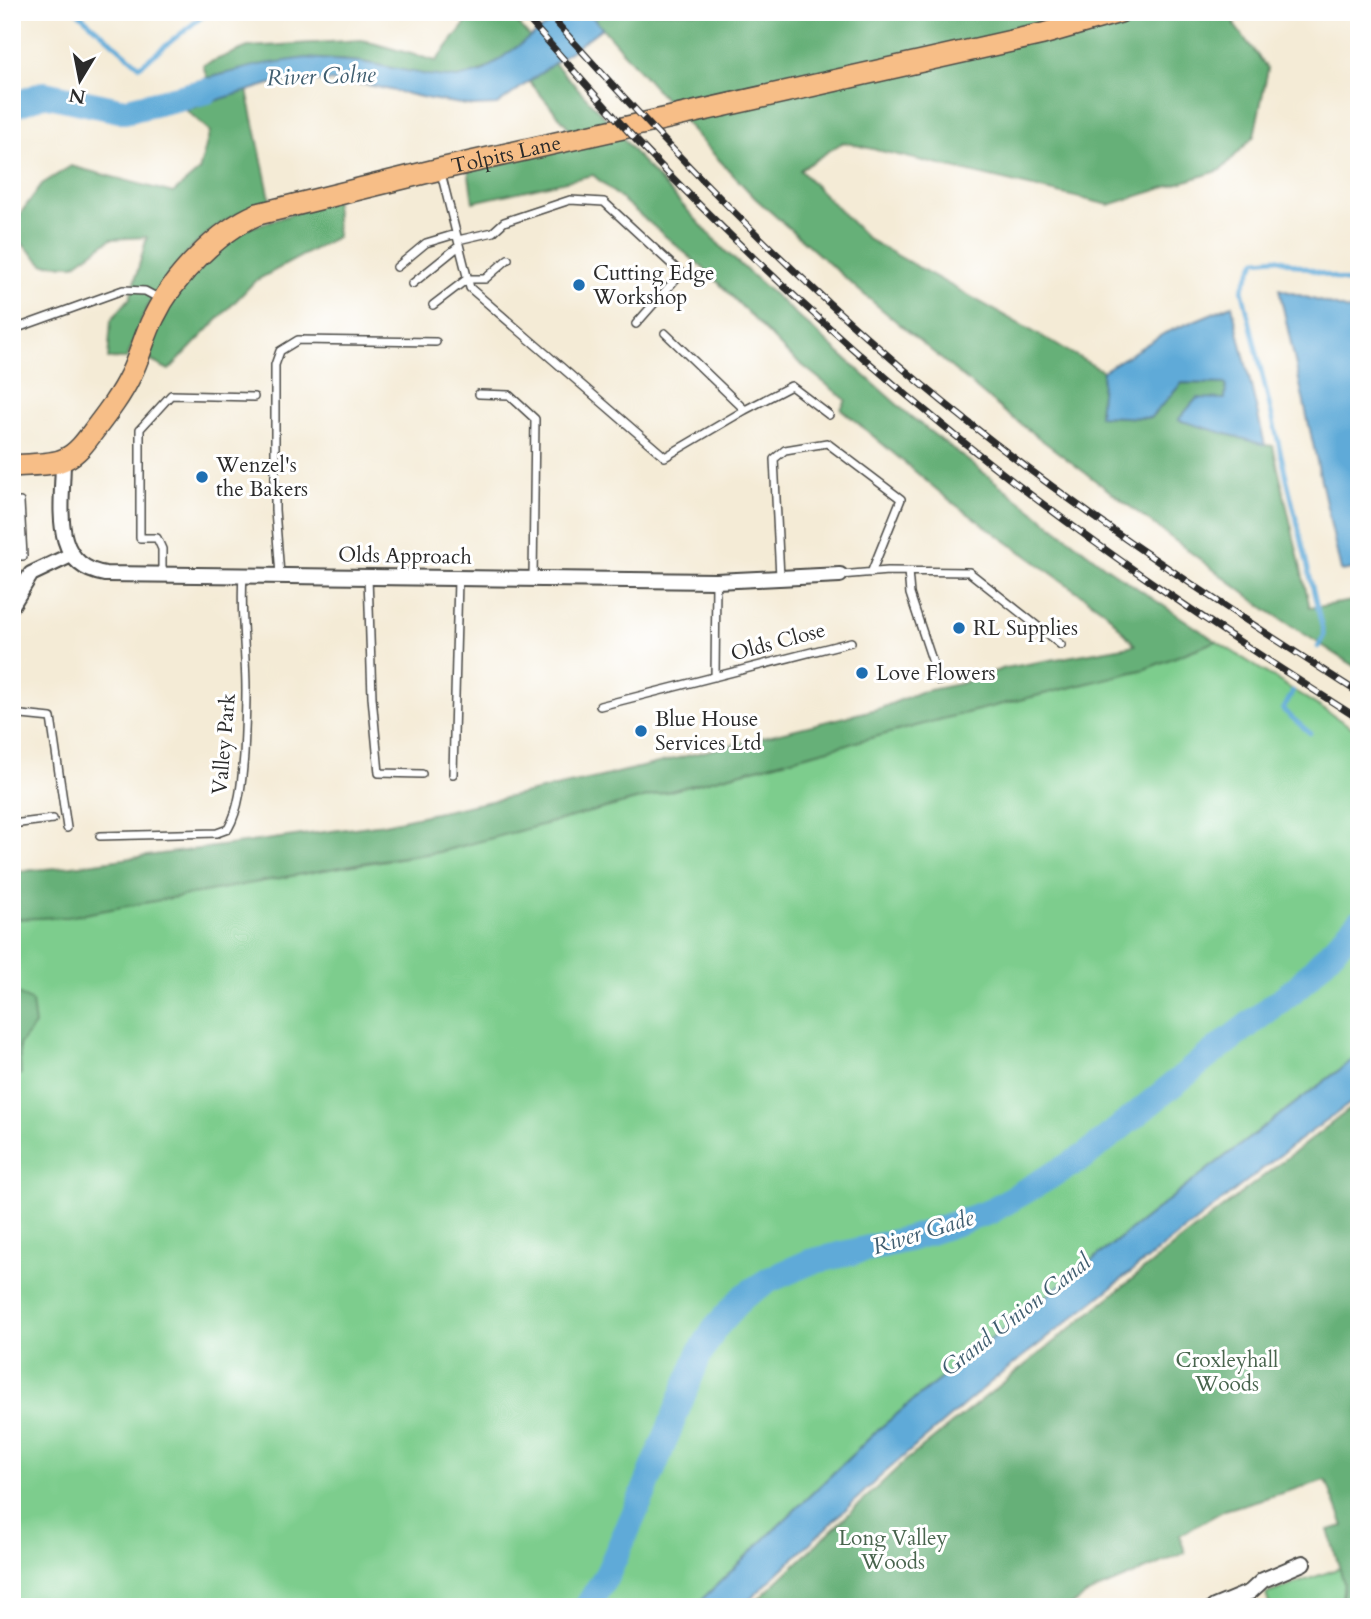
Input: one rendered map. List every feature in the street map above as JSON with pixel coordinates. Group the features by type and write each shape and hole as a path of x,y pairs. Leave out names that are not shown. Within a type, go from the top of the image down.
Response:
{"main road":[{"name":"Tolpits Lane","path":"63,460 78,451 117,400 131,376 153,317 163,301 197,258 241,221 281,206 1043,34 1120,12"},
{"path":"12,466 63,460"}],"street":[{"path":"12,605 31,574 71,555 64,540 63,529 63,460"},
{"name":"Olds Approach","path":"71,555 78,564 94,572 716,581 840,575"},
{"path":"1214,1607 1250,1592 1263,1580 1303,1563"}],"lane":[{"path":"440,169 470,288 665,457 744,410 791,386 829,415"},
{"path":"397,267 426,243 458,240 493,232 504,222 570,200 604,202 681,273 636,324"},
{"path":"412,284 458,240"},
{"path":"433,305 467,279 485,279 508,259"},
{"path":"12,334 20,327 124,290 145,291 163,301"},
{"path":"665,333 744,410"},
{"path":"279,575 275,510 275,365 280,351 298,340 436,342"},
{"path":"479,394 509,395 535,419 533,580"},
{"path":"162,573 162,549 157,538 140,538 140,429 171,395 254,397"},
{"path":"780,578 774,459 785,450 827,443 901,499 871,573"},
{"path":"12,556 23,556 20,502"},
{"path":"908,571 910,594 939,681"},
{"path":"840,575 908,571 969,572 1061,645"},
{"name":"Valley Park","path":"100,836 217,833 228,829 234,818 241,784 245,735 246,688 241,601 243,574"},
{"path":"368,576 372,697 379,773 422,774"},
{"path":"453,774 458,579"},
{"name":"Olds Close","path":"715,677 716,581"},
{"name":"Olds Close","path":"600,706 851,642"},
{"path":"12,714 51,719 66,828"},
{"path":"12,824 53,820"}],"green space":[{"path":"463,12 507,12 531,38 477,73 456,78 432,77 361,62 322,60 265,65 207,78 203,65 248,47 362,40 436,61 465,24"},
{"path":"588,12 1233,12 1235,26 1268,69 1254,136 1221,170 1109,205 843,142 800,170 868,239 1103,371 1099,416 1150,418 1182,383 1227,384 1225,399 1265,445 1273,446 1310,608 1359,600 1359,669 1267,610 1006,413 861,292 755,198"},
{"path":"554,63 611,124 573,133 529,81"},
{"path":"247,90 271,203 234,216 200,240 172,270 149,304 127,359 108,359 111,320 130,298 147,237 111,239 74,265 43,264 12,234 12,225 42,184 71,166 173,193 199,171 210,131 186,110"},
{"path":"622,137 725,251 910,416 1106,567 1216,641 1145,669 950,717 439,852 368,862 68,917 12,919 12,872 384,824 597,778 881,708 920,692 959,684 1005,668 1135,645 1107,613 949,500 841,409 846,400 787,353 710,274 593,175 473,202 468,169"},
{"path":"335,200 337,237 255,281 169,370 147,359 157,325 172,301 213,254 246,229"},
{"path":"1216,641 1359,732 1359,1055 1211,1167 879,1429 694,1607 12,1607 12,918 439,852 950,717 1145,669"},
{"path":"15,992 32,1002 35,1025 19,1045 21,1074 12,1080 12,995"},
{"name":"Croxleyhall Woods","path":"1359,1102 1359,1607 1341,1607 1344,1583 1328,1530 1344,1526 1326,1480 1225,1510 1180,1535 1185,1553 1085,1595 1068,1607 750,1607 903,1463 1177,1243"},
{"path":"1340,1568 1344,1583 1341,1607 1270,1607 1266,1594"}],"water":[{"path":"565,12 588,12 602,28 497,105 473,106 368,85 328,81 277,82 185,110 163,90 258,65 306,58 361,62 457,78 482,72"},
{"path":"1279,289 1359,313 1359,568 1341,571"},
{"path":"1232,305 1265,445 1178,420 1197,398 1225,399 1226,384 1182,383 1150,418 1099,416 1103,371 1165,333"},
{"path":"1359,1055 1359,1097 1298,1141 992,1381 883,1474 742,1607 694,1607 879,1429 1211,1167"}],"waterway":[{"path":"77,12 140,66 208,12"},
{"name":"River Colne","path":"12,106 44,94 124,111 207,91"},
{"path":"1318,647 1324,636 1242,289 1256,260 1276,258 1359,286"},
{"path":"1293,691 1283,710 1310,733"},
{"name":"River Gade","path":"587,1607 608,1573 699,1355 715,1328 744,1296 769,1280 810,1262 912,1238 989,1212 1085,1156 1299,986 1359,922"}],"railway":[{"path":"522,12 636,140 712,218 832,330 914,401 1004,474 1103,548 1204,618 1359,719"},
{"path":"547,12 646,121 748,226 911,375 1015,459 1111,529 1359,693"}],"place":[{"name":"Cutting Edge Workshop","path":"579,285"},
{"name":"Wenzel's the Bakers","path":"202,477"},
{"name":"RL Supplies","path":"959,628"},
{"name":"Love Flowers","path":"862,673"},
{"name":"Blue House Services Ltd","path":"641,731"}],"water label":[{"name":"Grand Union Canal","path":"1016,1315"}],"park label":[{"name":"Long Valley Woods","path":"893,1550"}]}
